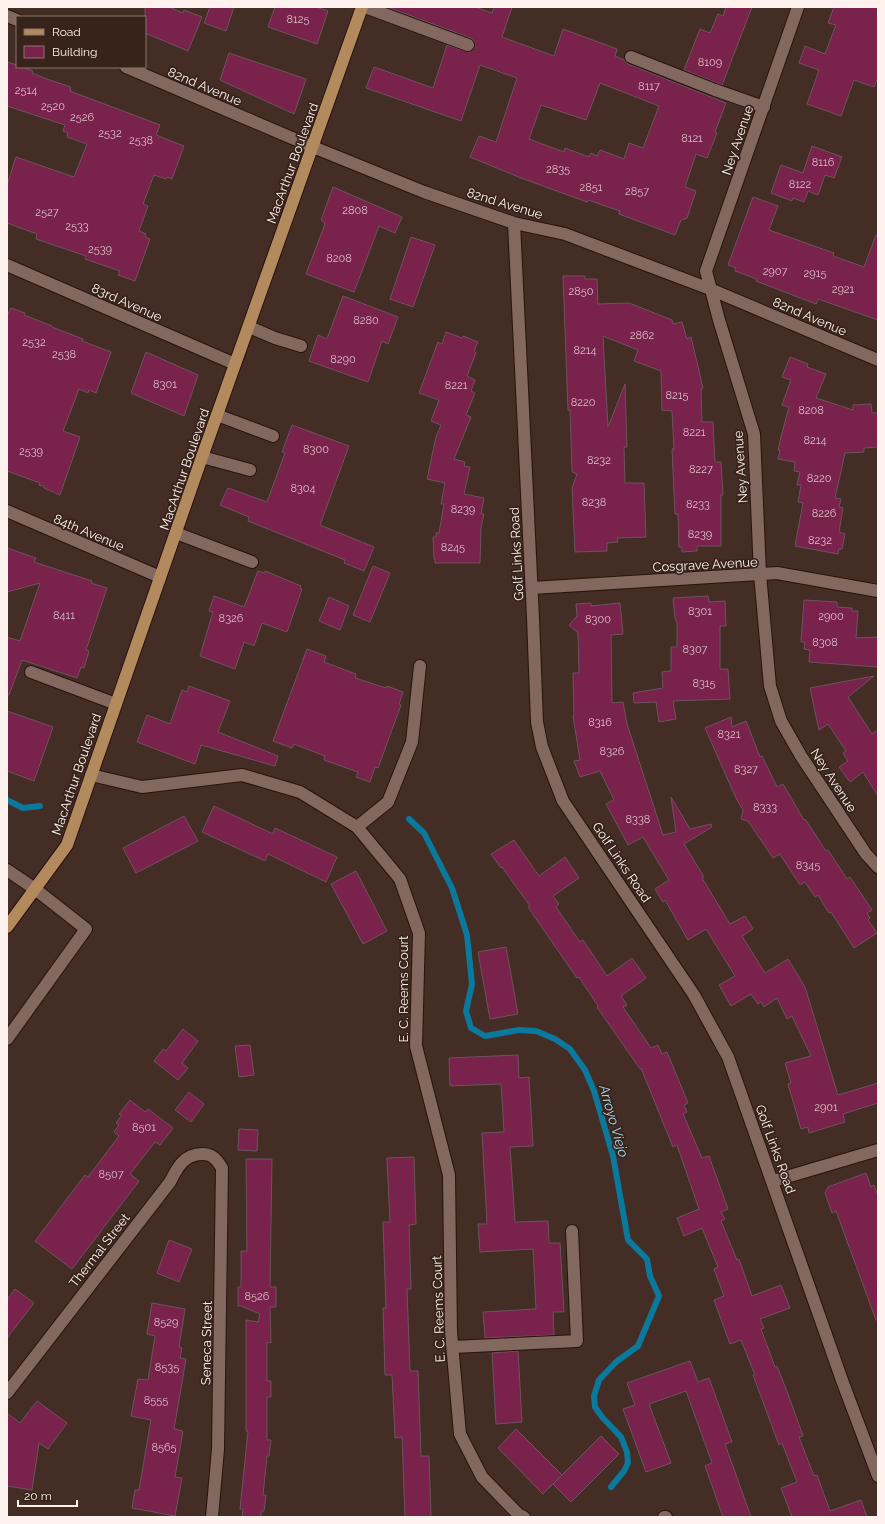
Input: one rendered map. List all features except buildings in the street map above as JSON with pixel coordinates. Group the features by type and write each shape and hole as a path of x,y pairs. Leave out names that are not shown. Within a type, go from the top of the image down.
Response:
{"main road":[{"name":"MacArthur Boulevard","path":"7,927 67,845 248,327 364,7"}],"street":[{"path":"364,7 468,44"},
{"name":"Ney Avenue","path":"798,7 706,271 710,289 754,434 760,574 770,686 782,721 801,756 866,854 878,867"},
{"path":"632,57 715,90 764,107"},
{"name":"82nd Avenue","path":"128,68 313,147 424,192 514,223 565,234 710,289 878,360"},
{"name":"Golf Links Road","path":"514,223 537,722 542,747 563,801 698,1002 728,1057 843,1383 878,1476"},
{"name":"83rd Avenue","path":"7,265 235,364"},
{"path":"248,327 275,338 302,346"},
{"path":"217,415 273,436"},
{"path":"202,458 250,470"},
{"name":"84th Avenue","path":"7,511 160,577"},
{"path":"176,533 252,562"},
{"name":"Cosgrave Avenue","path":"532,588 760,574 782,574 878,591"},
{"path":"357,827 388,802 412,742 420,666"},
{"path":"31,672 116,704"},
{"name":"E. C. Reems Court","path":"91,775 142,787 242,775 300,792 357,827 400,880 419,933 416,1046 449,1175 452,1348 460,1434 482,1477 518,1514 524,1517"},
{"path":"7,870 35,889 86,929 7,1039"},
{"path":"773,1181 878,1150"},
{"name":"Thermal Street","path":"7,1392 170,1182 177,1168 183,1161 190,1156 206,1154 214,1158 222,1168"},
{"name":"Seneca Street","path":"212,1517 218,1449 222,1168"},
{"path":"452,1348 577,1341 572,1231"}],"waterway":[{"name":"Arroyo Viejo","path":"7,800 23,808 40,806"},
{"name":"Arroyo Viejo","path":"409,819 424,833 452,888 467,935 472,984 466,1011 471,1028 485,1036 519,1030 536,1031 555,1039 570,1049 585,1070 594,1091 613,1156 628,1240 647,1259 650,1276 659,1296 638,1346 616,1362 599,1380 594,1396 595,1407 602,1417 621,1437 627,1452 628,1463 624,1471 611,1487"}]}
